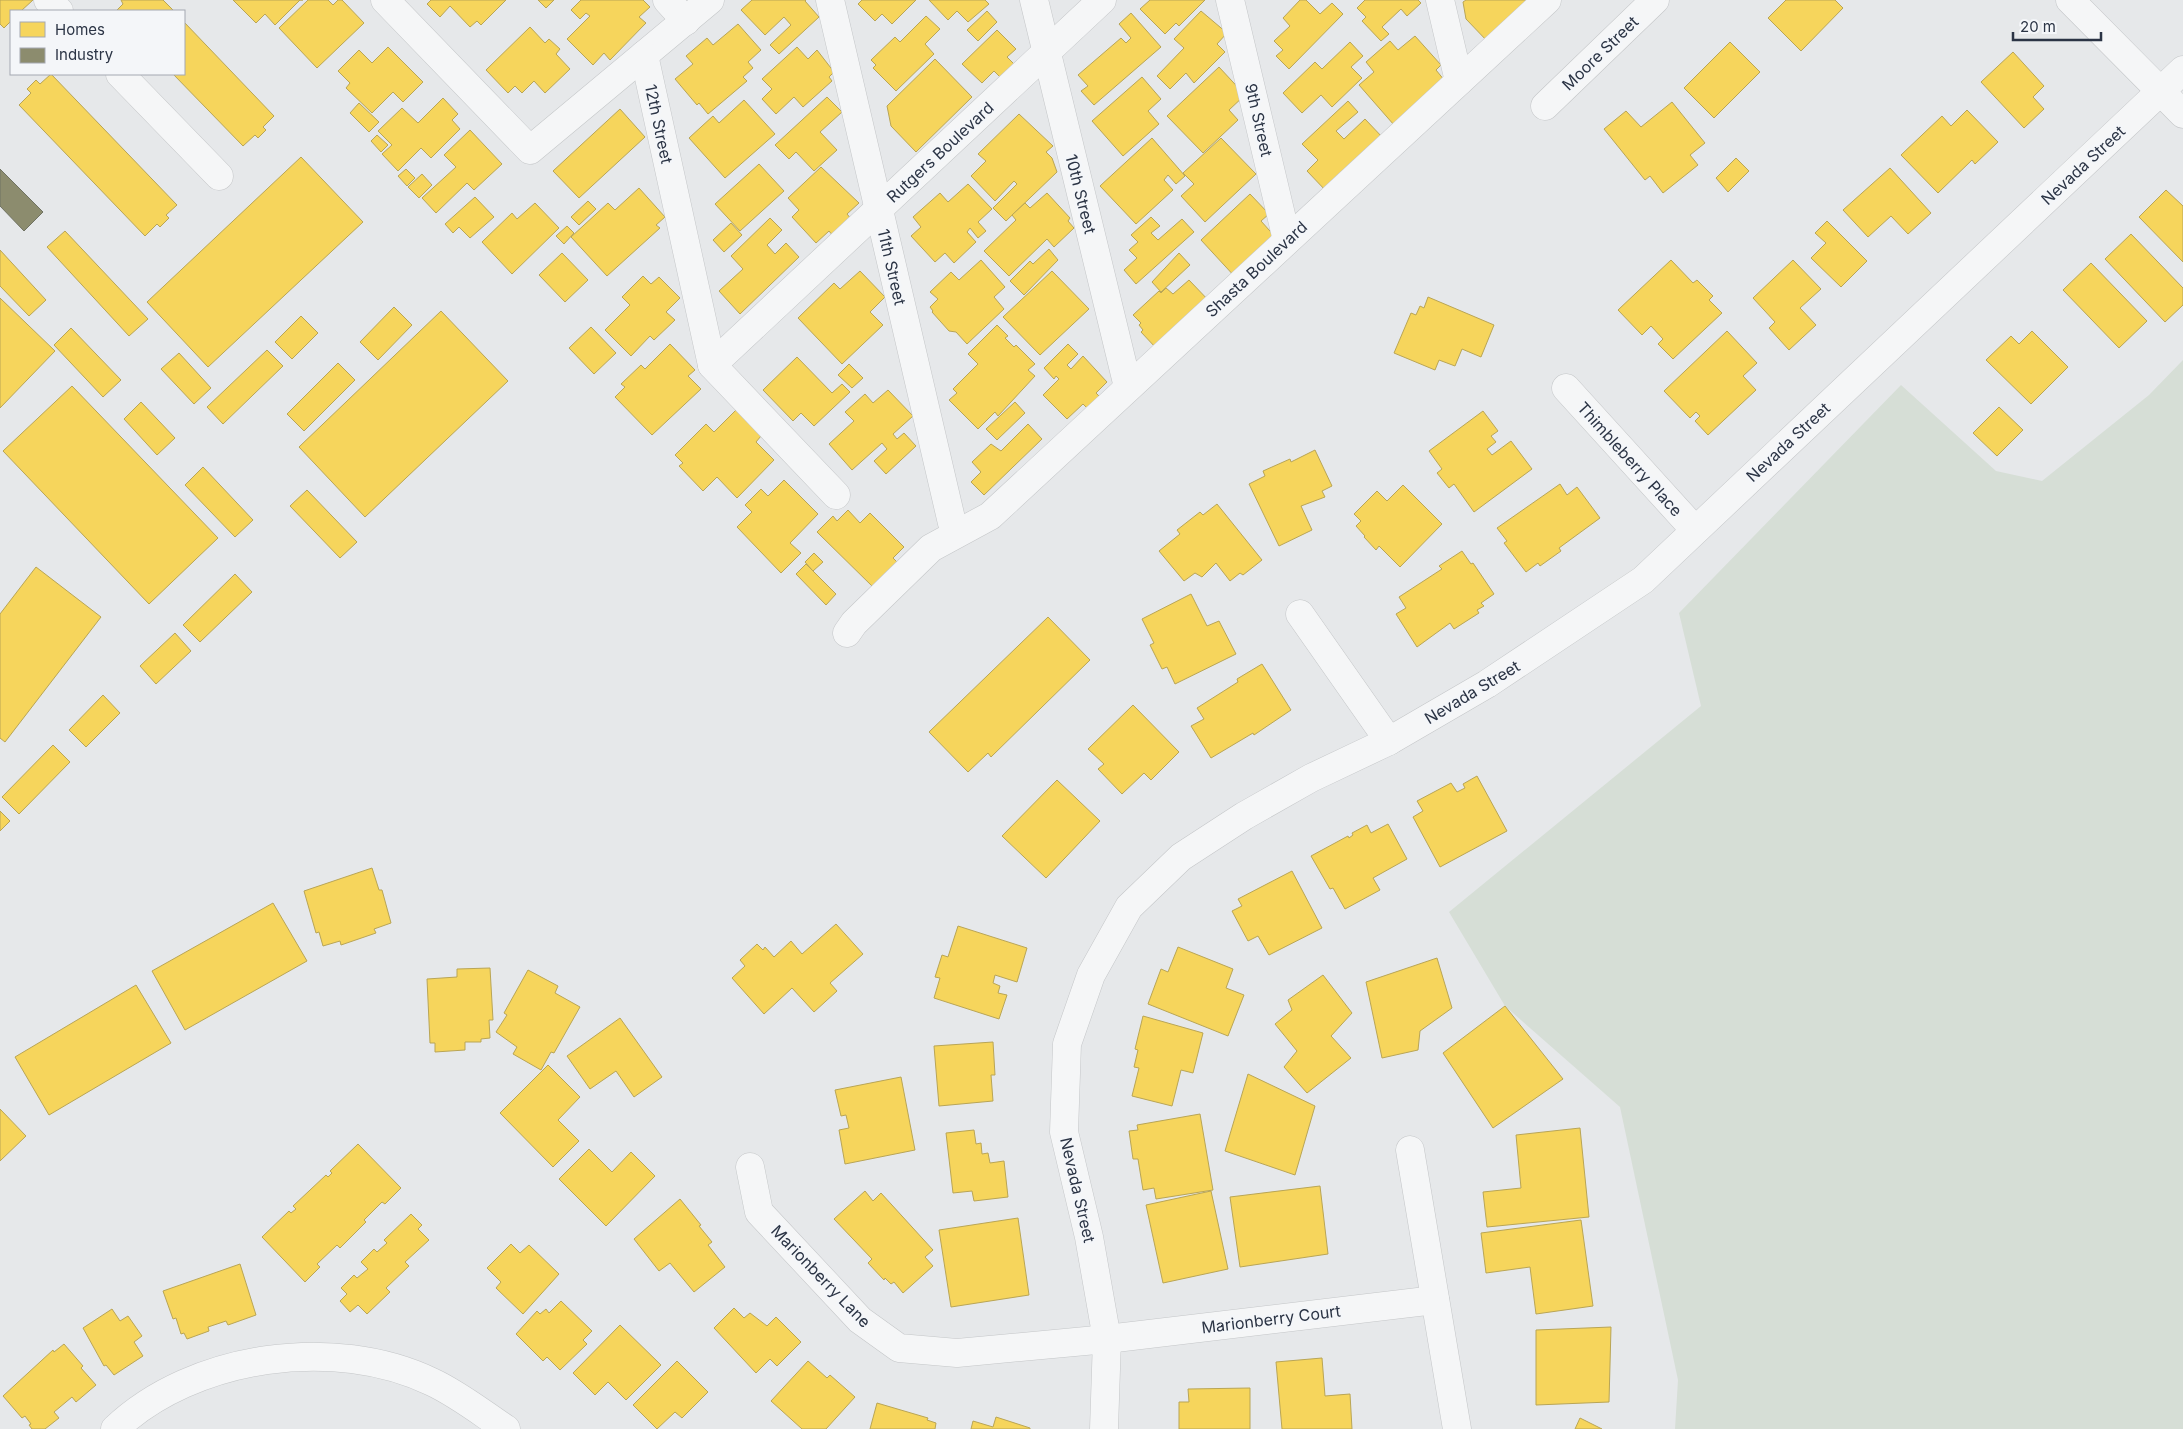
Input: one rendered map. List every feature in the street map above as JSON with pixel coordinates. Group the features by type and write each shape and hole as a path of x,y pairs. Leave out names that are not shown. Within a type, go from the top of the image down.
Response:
{"street":[{"path":"48,0 58,10"},
{"name":"12th Street","path":"385,0 530,150 644,55 712,366"},
{"path":"668,0 686,21"},
{"path":"644,55 710,0"},
{"name":"11th Street","path":"830,0 952,523 960,531"},
{"name":"10th Street","path":"1034,0 1128,387"},
{"name":"Rutgers Boulevard","path":"712,366 1102,0"},
{"name":"9th Street","path":"1230,0 1287,240"},
{"path":"1440,0 1459,81"},
{"name":"Shasta Boulevard","path":"847,633 854,622 931,548 990,516 1547,0"},
{"name":"Moore Street","path":"1546,106 1655,0"},
{"path":"2070,0 2183,114"},
{"name":"Nevada Street","path":"1104,1429 1107,1339 1089,1237 1064,1132 1067,1044 1091,975 1129,907 1181,858 1244,816 1311,778 1389,741 1487,684 1558,639 1643,580 2183,70"},
{"path":"121,75 219,176"},
{"path":"712,366 836,495"},
{"name":"Thimbleberry Place","path":"1566,388 1694,530"},
{"path":"1300,614 1389,741"},
{"path":"1410,1150 1457,1429"},
{"name":"Marionberry Lane","path":"750,1167 759,1212 860,1320 899,1348 957,1353 1107,1339"},
{"name":"Marionberry Court","path":"1107,1339 1435,1300"},
{"path":"115,1429 132,1413 172,1388 216,1370 261,1361 317,1357 357,1359 396,1368 432,1382 506,1429"}],"shaded area":[{"path":"2183,360 2183,1429 1675,1429 1678,1380 1620,1107 1505,1006 1449,912 1701,706 1679,613 1901,385 1996,471 2042,481 2149,395"}],"building: Homes":[{"path":"0,0 33,0 22,10 10,10 10,22 4,28 0,24"},
{"path":"121,0 163,0 173,10 117,10 123,4"},
{"path":"233,0 300,0 275,25 265,14 256,23"},
{"path":"308,0 328,0 333,5 338,0 342,0 364,23 317,68 279,28"},
{"path":"431,0 506,0 481,25 477,21 470,27 450,6 440,17 427,4"},
{"path":"538,0 554,0 546,8"},
{"path":"581,0 643,0 650,7 639,17 646,23 610,60 604,53 593,65 567,39 590,16 586,13 580,19 571,10"},
{"path":"752,0 806,0 819,17 779,54 770,45 791,25 784,17 765,35 741,10"},
{"path":"862,0 916,0 892,24 882,14 875,21 858,4"},
{"path":"929,0 985,0 989,4 968,22 957,11 948,20"},
{"path":"1150,0 1205,0 1179,26 1176,23 1165,34 1140,9"},
{"path":"1300,0 1306,0 1320,14 1332,3 1343,14 1289,69 1276,56 1283,50 1274,41 1290,26 1283,18"},
{"path":"1365,0 1418,0 1421,3 1407,16 1401,9 1382,27 1389,34 1381,41 1362,21 1366,17 1357,8"},
{"path":"1466,0 1538,0 1489,43 1466,19 1463,2"},
{"path":"1786,0 1835,0 1843,8 1801,51 1768,18"},
{"path":"987,11 997,22 978,41 967,30"},
{"path":"1201,11 1227,33 1217,44 1225,52 1194,83 1186,73 1170,89 1157,76 1184,48 1174,39"},
{"path":"1131,13 1161,47 1094,105 1081,91 1088,86 1078,75 1121,38 1126,43 1131,38 1119,24"},
{"path":"926,16 940,29 925,44 934,54 896,91 873,68 876,65 871,60 895,37 900,42"},
{"path":"185,23 274,116 263,127 266,130 258,138 255,135 243,146 174,75 185,75"},
{"path":"738,24 761,50 748,62 753,68 743,77 747,81 708,114 699,103 697,105 675,79 693,64 686,56 707,38 713,45"},
{"path":"530,27 545,43 549,39 560,49 556,54 570,69 545,93 534,81 522,93 515,86 508,93 486,70"},
{"path":"997,30 1016,49 1007,57 1015,65 1001,78 994,71 982,83 962,64"},
{"path":"1415,36 1441,65 1436,70 1445,81 1394,125 1359,85 1374,72 1366,62 1390,41 1398,50"},
{"path":"1350,42 1363,56 1351,67 1362,78 1332,107 1321,95 1302,113 1283,93 1315,62 1322,69"},
{"path":"1730,42 1760,72 1714,118 1684,88"},
{"path":"388,47 423,82 403,102 393,92 372,113 346,88 350,83 338,71 359,50 372,63"},
{"path":"797,47 808,59 817,50 834,72 829,77 832,81 803,107 794,97 776,114 762,99 772,89 762,79"},
{"path":"2013,52 2044,86 2033,97 2044,109 2024,128 1981,82"},
{"path":"935,59 972,97 916,152 891,126 887,106"},
{"path":"1219,67 1245,95 1229,110 1238,120 1203,153 1167,116"},
{"path":"52,75 177,205 166,215 169,218 160,227 157,224 145,236 19,105 31,93 27,89 36,80 40,84"},
{"path":"1142,77 1161,99 1148,111 1159,124 1123,156 1092,121"},
{"path":"827,97 842,112 820,132 837,150 814,171 796,152 789,159 775,145"},
{"path":"443,98 458,114 452,120 460,129 431,158 421,148 398,171 382,154 392,145 378,131 402,108 418,123"},
{"path":"744,100 775,134 725,178 689,138 713,116 719,123"},
{"path":"1348,101 1358,112 1336,131 1344,139 1365,119 1384,139 1327,192 1307,171 1318,160 1302,144"},
{"path":"1672,102 1705,143 1690,155 1698,165 1663,193 1650,176 1645,180 1604,129 1626,111 1641,127"},
{"path":"359,103 379,122 369,132 350,113"},
{"path":"620,109 645,137 579,198 553,171"},
{"path":"1967,110 1998,142 1975,164 1972,160 1938,193 1901,155 1942,116 1951,126"},
{"path":"1019,114 1053,146 1046,152 1052,158 1057,172 1006,221 993,208 1017,184 1014,181 995,201 971,176 986,161 978,154"},
{"path":"470,130 502,164 474,190 467,183 436,213 422,198 456,167 444,155"},
{"path":"377,135 388,145 381,152 371,141"},
{"path":"1152,138 1185,176 1176,184 1168,175 1164,180 1173,190 1136,224 1100,186"},
{"path":"1221,138 1256,174 1205,222 1181,196 1194,184 1183,173"},
{"path":"301,157 363,222 208,367 147,302"},
{"path":"1736,158 1749,171 1728,192 1716,178"},
{"path":"759,164 784,191 740,231 715,204"},
{"path":"821,167 859,203 847,214 852,220 834,237 829,231 816,243 792,217 799,210 788,198"},
{"path":"1890,168 1931,213 1908,234 1891,216 1868,237 1843,210"},
{"path":"406,169 415,178 407,186 398,176"},
{"path":"422,174 432,185 419,198 408,187"},
{"path":"968,184 992,209 978,222 986,231 978,238 970,228 967,232 976,242 954,263 945,253 935,262 911,236 921,227 913,217 940,193 948,202"},
{"path":"639,188 665,217 656,225 660,228 607,276 571,237 608,203 615,210"},
{"path":"2166,190 2183,206 2183,262 2139,217"},
{"path":"1047,193 1070,218 1068,221 1074,228 1054,247 1047,239 1009,276 984,251 1016,220 1012,215 1025,203 1030,208"},
{"path":"1250,194 1269,214 1261,221 1278,240 1237,279 1201,240"},
{"path":"475,197 494,217 470,238 459,227 453,233 445,224"},
{"path":"588,201 596,209 579,225 571,217"},
{"path":"535,203 559,228 512,274 482,242 512,213 517,219"},
{"path":"1151,217 1160,226 1151,233 1158,240 1182,219 1194,232 1136,284 1124,270 1137,258 1129,250 1138,242 1131,235"},
{"path":"770,218 782,230 767,245 775,254 786,243 799,257 740,314 719,291 743,269 731,256"},
{"path":"1827,221 1867,261 1841,287 1811,258 1826,243 1815,233"},
{"path":"731,223 742,235 724,252 713,240"},
{"path":"567,226 574,233 564,244 556,236"},
{"path":"65,231 148,319 129,336 47,247"},
{"path":"2131,234 2183,288 2183,305 2165,322 2105,259"},
{"path":"1049,249 1058,260 1024,295 1010,281 1030,261 1033,264"},
{"path":"0,250 46,300 29,316 0,286"},
{"path":"562,253 588,280 565,302 539,275"},
{"path":"1179,253 1190,265 1161,292 1152,282"},
{"path":"981,260 1005,287 994,297 1004,309 967,344 956,332 949,331 932,312 930,307 938,299 930,292 951,272 959,280"},
{"path":"1671,260 1693,283 1697,280 1713,296 1709,300 1722,313 1673,359 1658,344 1663,339 1651,326 1642,335 1618,310"},
{"path":"1793,260 1821,289 1800,308 1816,325 1789,350 1769,328 1775,322 1753,298"},
{"path":"2091,263 2147,321 2119,348 2063,290"},
{"path":"860,271 885,297 870,312 883,325 842,364 798,318 834,283 840,289"},
{"path":"1052,271 1089,309 1040,355 1003,317"},
{"path":"643,276 651,284 659,277 680,298 666,312 675,320 654,340 650,336 631,356 605,330 630,305 622,297"},
{"path":"1189,280 1212,304 1156,348 1141,332 1143,330 1139,325 1141,323 1133,315 1159,291 1161,293 1166,288 1173,294"},
{"path":"1428,297 1494,325 1481,357 1462,349 1455,366 1439,360 1435,370 1394,353 1411,313 1416,315 1420,306 1424,308"},
{"path":"0,298 55,351 0,408"},
{"path":"394,307 412,325 378,360 360,342"},
{"path":"441,311 508,381 365,517 299,447"},
{"path":"301,316 318,333 292,359 275,342"},
{"path":"997,325 1008,336 1005,338 1014,347 1016,345 1035,364 1028,370 1035,376 998,416 995,412 978,429 949,400 957,393 953,389 978,364 968,354"},
{"path":"591,327 616,353 594,374 569,348"},
{"path":"71,328 121,380 103,397 54,345"},
{"path":"1727,331 1757,363 1743,376 1756,390 1708,435 1695,421 1700,416 1696,412 1690,418 1664,391"},
{"path":"2032,331 2068,367 2031,404 1986,360 2011,336 2019,344"},
{"path":"670,344 695,370 688,376 701,389 652,435 615,397 625,387 621,384 641,365 645,369"},
{"path":"1068,344 1078,354 1067,365 1071,369 1083,356 1107,382 1096,393 1101,398 1089,410 1083,404 1067,419 1043,395 1059,379 1056,376 1054,379 1044,368"},
{"path":"267,350 283,366 223,424 207,407"},
{"path":"179,353 211,388 194,404 161,369"},
{"path":"797,357 832,393 842,384 850,392 814,426 801,413 793,421 763,390"},
{"path":"338,363 355,380 304,431 287,414"},
{"path":"849,364 863,378 852,388 838,375"},
{"path":"72,386 218,538 149,604 3,451"},
{"path":"888,390 913,416 893,434 897,439 904,433 916,446 886,474 874,461 887,449 882,443 852,470 829,444 854,421 845,412 865,394 873,403"},
{"path":"141,402 175,438 157,455 124,419"},
{"path":"1015,402 1025,413 997,440 986,429"},
{"path":"1999,407 2023,430 1997,456 1973,433"},
{"path":"736,410 761,436 756,442 774,460 737,498 717,477 703,491 679,466 683,463 675,455 706,424 714,432"},
{"path":"1483,411 1498,431 1491,436 1496,442 1487,449 1492,455 1511,441 1532,469 1474,512 1454,484 1449,488 1437,473 1442,469 1429,451"},
{"path":"1028,424 1042,439 984,495 971,482 981,472 972,462 991,444 1001,451"},
{"path":"1315,450 1332,486 1322,491 1325,497 1301,506 1312,530 1279,546 1249,484 1265,476 1263,471 1290,459 1291,462"},
{"path":"203,467 253,520 235,537 185,485"},
{"path":"784,480 818,514 790,543 801,553 781,573 737,527 752,512 745,505 761,489 768,496"},
{"path":"1560,484 1567,495 1577,487 1600,518 1559,548 1561,551 1540,566 1538,563 1526,572 1504,543 1507,541 1497,528"},
{"path":"1403,485 1442,524 1400,567 1379,546 1376,550 1364,537 1356,526 1361,521 1354,514 1377,491 1387,501"},
{"path":"307,490 357,542 340,558 290,506"},
{"path":"1217,504 1262,560 1243,575 1240,573 1230,581 1216,563 1202,577 1195,573 1184,581 1159,551 1180,534 1177,530 1200,512 1203,515"},
{"path":"848,510 860,523 870,513 904,547 893,558 899,564 874,588 817,532 833,516 837,521"},
{"path":"1462,551 1471,564 1473,563 1494,594 1481,603 1484,606 1477,610 1479,613 1454,629 1450,623 1417,647 1396,614 1406,608 1399,597 1442,569 1439,566"},
{"path":"814,553 823,562 813,571 805,562"},
{"path":"806,564 836,594 826,605 796,574"},
{"path":"36,567 101,617 5,742 0,738 0,614"},
{"path":"235,574 252,592 200,642 183,625"},
{"path":"1191,594 1207,626 1219,621 1236,654 1175,684 1167,667 1162,669 1150,645 1154,643 1142,619"},
{"path":"1048,617 1090,660 991,757 988,753 968,772 929,732"},
{"path":"175,633 191,651 156,684 140,666"},
{"path":"1262,664 1291,710 1254,735 1253,733 1211,758 1191,726 1204,719 1197,708 1238,682 1237,679"},
{"path":"103,695 120,713 86,747 69,730"},
{"path":"1133,705 1179,752 1151,780 1144,773 1122,794 1098,769 1104,764 1088,749"},
{"path":"53,745 70,762 19,814 2,797"},
{"path":"1477,776 1507,831 1440,867 1413,817 1423,811 1417,801 1451,783 1457,792 1465,788 1463,784"},
{"path":"1057,780 1100,821 1046,878 1002,836"},
{"path":"0,811 10,821 0,831"},
{"path":"1388,824 1407,859 1373,878 1380,890 1345,909 1333,888 1330,889 1311,856 1348,836 1349,838 1353,835 1352,833 1367,825 1371,833"},
{"path":"372,868 379,890 382,890 391,923 374,929 376,933 341,945 340,941 323,946 319,932 316,933 304,891"},
{"path":"1292,871 1322,928 1269,955 1258,936 1248,941 1232,911 1242,906 1238,899"},
{"path":"273,903 307,961 185,1030 152,971"},
{"path":"836,924 863,954 830,983 837,991 814,1012 792,988 764,1014 732,978 745,966 740,960 757,944 763,950 765,947 774,957 791,941 802,954"},
{"path":"958,926 1027,948 1017,982 995,975 993,983 1000,986 998,993 1007,995 999,1019 934,998 940,978 935,977 942,955 948,957"},
{"path":"1178,947 1233,969 1226,988 1244,995 1228,1036 1148,1004 1161,969 1168,972"},
{"path":"1437,958 1452,1008 1420,1031 1418,1050 1382,1058 1366,982"},
{"path":"490,968 493,1020 489,1020 490,1038 481,1039 481,1042 465,1042 465,1050 435,1052 435,1043 430,1043 427,979 457,977 457,969"},
{"path":"528,970 558,986 555,993 580,1007 554,1053 551,1052 541,1070 513,1054 517,1047 496,1032 507,1015 504,1013"},
{"path":"1323,975 1352,1013 1331,1036 1351,1058 1307,1093 1284,1067 1297,1051 1275,1024 1292,1010 1288,1000"},
{"path":"136,985 171,1043 49,1115 15,1057"},
{"path":"1505,1006 1563,1079 1493,1128 1443,1053"},
{"path":"1143,1016 1203,1033 1193,1073 1181,1070 1172,1106 1132,1096 1139,1068 1134,1067 1138,1050 1135,1049"},
{"path":"620,1018 662,1077 634,1097 616,1071 590,1089 567,1056"},
{"path":"993,1042 995,1075 991,1075 993,1101 939,1106 934,1046"},
{"path":"548,1065 580,1097 558,1120 579,1141 553,1167 500,1113"},
{"path":"1248,1074 1315,1106 1295,1175 1225,1151"},
{"path":"901,1077 915,1150 845,1164 839,1130 849,1128 846,1115 841,1116 835,1090"},
{"path":"0,1109 26,1136 0,1161"},
{"path":"1200,1114 1213,1190 1156,1199 1154,1188 1143,1190 1138,1159 1133,1159 1129,1131 1138,1130 1137,1125"},
{"path":"1580,1128 1589,1217 1487,1227 1483,1192 1521,1188 1516,1135"},
{"path":"974,1130 976,1144 981,1143 982,1154 988,1153 990,1163 1004,1161 1008,1197 974,1201 972,1191 953,1193 946,1133"},
{"path":"358,1144 401,1188 385,1204 382,1202 364,1220 366,1222 340,1248 337,1245 317,1264 320,1267 305,1282 262,1237 289,1211 291,1213 296,1209 293,1206 326,1175 328,1177 332,1173 330,1171"},
{"path":"589,1149 612,1172 631,1152 655,1176 606,1226 559,1179"},
{"path":"1320,1186 1328,1254 1240,1267 1230,1197"},
{"path":"865,1191 873,1201 881,1193 933,1250 925,1257 933,1266 903,1293 894,1282 891,1284 885,1278 884,1280 868,1263 872,1259 834,1219"},
{"path":"1211,1191 1228,1269 1163,1283 1146,1205"},
{"path":"680,1199 701,1225 699,1226 712,1242 708,1245 725,1267 694,1292 670,1263 659,1271 634,1239"},
{"path":"411,1214 422,1225 418,1229 429,1240 405,1262 409,1266 386,1288 390,1292 367,1314 358,1305 350,1312 340,1301 347,1294 341,1288 354,1275 357,1278 368,1269 361,1262 374,1249 377,1252 387,1243 384,1240"},
{"path":"1018,1218 1029,1295 951,1307 939,1230"},
{"path":"1581,1220 1593,1306 1536,1314 1530,1267 1486,1273 1481,1233"},
{"path":"511,1244 520,1253 529,1245 559,1274 523,1314 496,1288 501,1282 487,1268"},
{"path":"240,1264 256,1315 228,1325 226,1321 208,1327 209,1331 187,1339 184,1333 181,1334 176,1318 173,1319 163,1291"},
{"path":"561,1301 592,1331 583,1340 587,1344 560,1370 547,1357 543,1361 516,1334 537,1311 540,1314 546,1309 549,1313"},
{"path":"734,1308 744,1318 750,1313 767,1326 776,1317 801,1342 777,1366 770,1359 756,1373 714,1328"},
{"path":"112,1309 120,1321 128,1316 142,1336 134,1342 143,1356 114,1375 106,1365 104,1366 83,1328"},
{"path":"620,1325 661,1365 626,1400 608,1382 595,1395 573,1373"},
{"path":"1611,1327 1609,1402 1536,1405 1536,1330"},
{"path":"64,1344 96,1385 76,1402 72,1397 54,1412 59,1418 45,1429 32,1429 25,1416 22,1418 3,1396 53,1350 54,1352"},
{"path":"1322,1358 1325,1396 1350,1394 1352,1429 1282,1429 1276,1362"},
{"path":"677,1361 708,1392 682,1418 675,1412 657,1429 633,1405"},
{"path":"808,1361 827,1378 830,1375 855,1397 826,1429 802,1429 771,1401"},
{"path":"1250,1388 1250,1429 1179,1429 1179,1402 1189,1402 1188,1389"},
{"path":"877,1403 928,1418 927,1420 936,1423 935,1429 870,1429"},
{"path":"996,1417 1030,1429 971,1429 973,1421 993,1427"},
{"path":"1580,1418 1602,1429 1575,1429"}],"building: Industry":[{"path":"0,169 43,212 24,231 0,206"}]}
